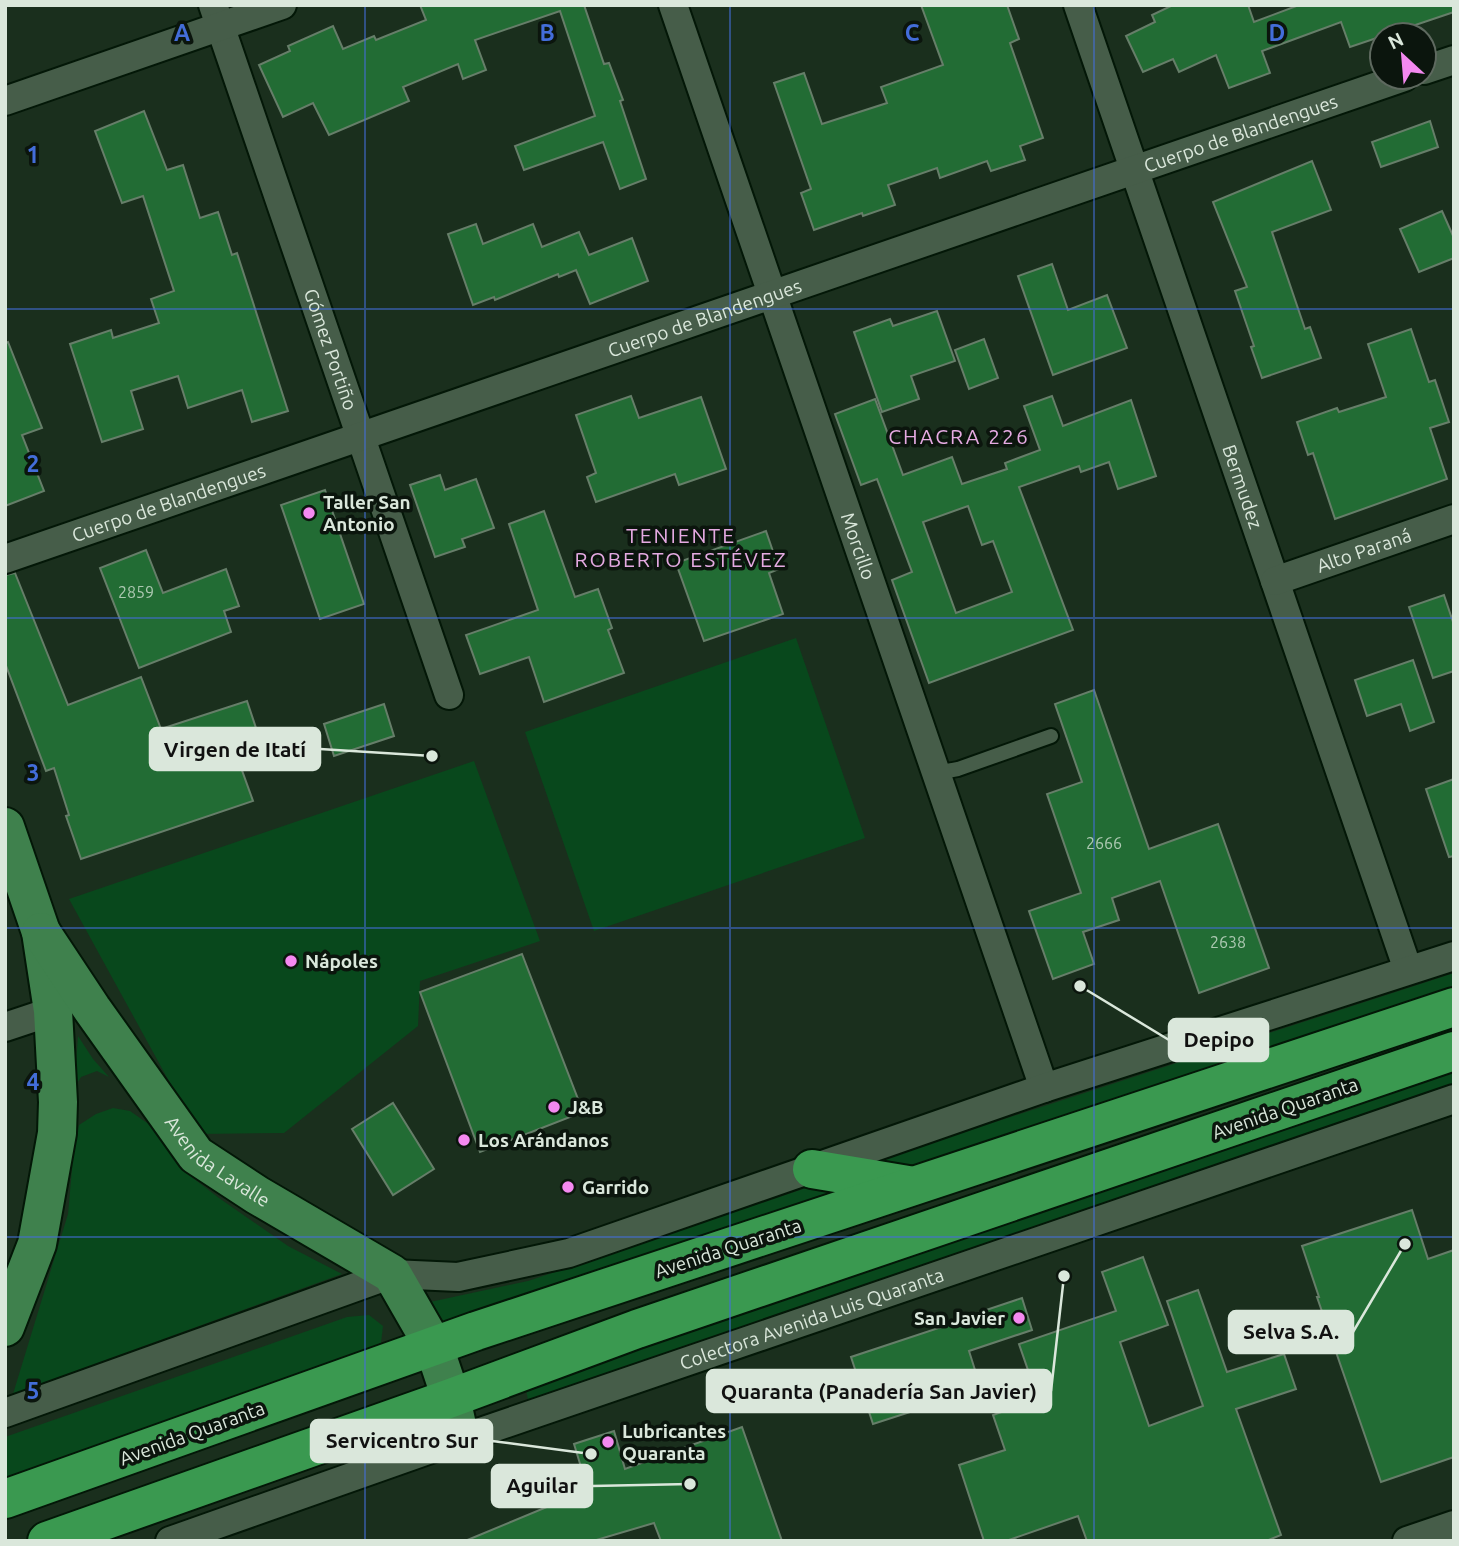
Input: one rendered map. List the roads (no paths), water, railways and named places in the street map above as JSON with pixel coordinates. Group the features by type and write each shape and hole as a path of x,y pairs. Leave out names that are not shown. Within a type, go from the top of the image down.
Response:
{"highway":[{"name":"Avenida Quaranta","path":"5,1499 433,1347 1454,1007"},
{"name":"Avenida Quaranta","path":"47,1541 637,1329 1454,1051"},
{"path":"812,1168 914,1186"}],"main road":[{"name":"Avenida Lavalle","path":"5,827 41,932 53,1011 58,1102 57,1133 37,1244 5,1327"},
{"name":"Avenida Lavalle","path":"41,932 92,1009 197,1155 257,1195 393,1275"},
{"path":"393,1275 433,1347 451,1398 460,1439"}],"street":[{"path":"5,101 217,16 282,5"},
{"name":"Morcillo","path":"673,5 1044,1088"},
{"name":"Bermudez","path":"1078,5 1408,970"},
{"name":"Gómez Portiño","path":"217,16 449,695"},
{"name":"Cuerpo de Blandengues","path":"5,559 1368,89"},
{"name":"Alto Paraná","path":"1275,580 1454,519"},
{"path":"5,1413 393,1275 458,1277 569,1253 1044,1088 1454,956"},
{"path":"5,1027 53,1011"},
{"name":"Colectora Avenida Luis Quaranta","path":"170,1541 1454,1099"},
{"path":"1408,1541 1454,1525"}],"lane":[{"path":"936,773 958,769 1051,736"}],"place":[{"name":"Taller San Antonio","path":"309,513"},
{"name":"Virgen de Itatí","path":"432,756"},
{"name":"Nápoles","path":"291,961"},
{"name":"Depipo","path":"1080,986"},
{"name":"J&B","path":"554,1107"},
{"name":"Los Arándanos","path":"464,1140"},
{"name":"Garrido","path":"568,1187"},
{"name":"Selva S.A.","path":"1405,1244"},
{"name":"Quaranta (Panadería San Javier)","path":"1064,1276"},
{"name":"San Javier","path":"1019,1318"},
{"name":"Lubricantes Quaranta","path":"608,1442"},
{"name":"Servicentro Sur","path":"591,1454"},
{"name":"Aguilar","path":"690,1484"}],"district":[{"name":"CHACRA 226","path":"959,437"},
{"name":"TENIENTE ROBERTO ESTÉVEZ","path":"681,548"}]}
